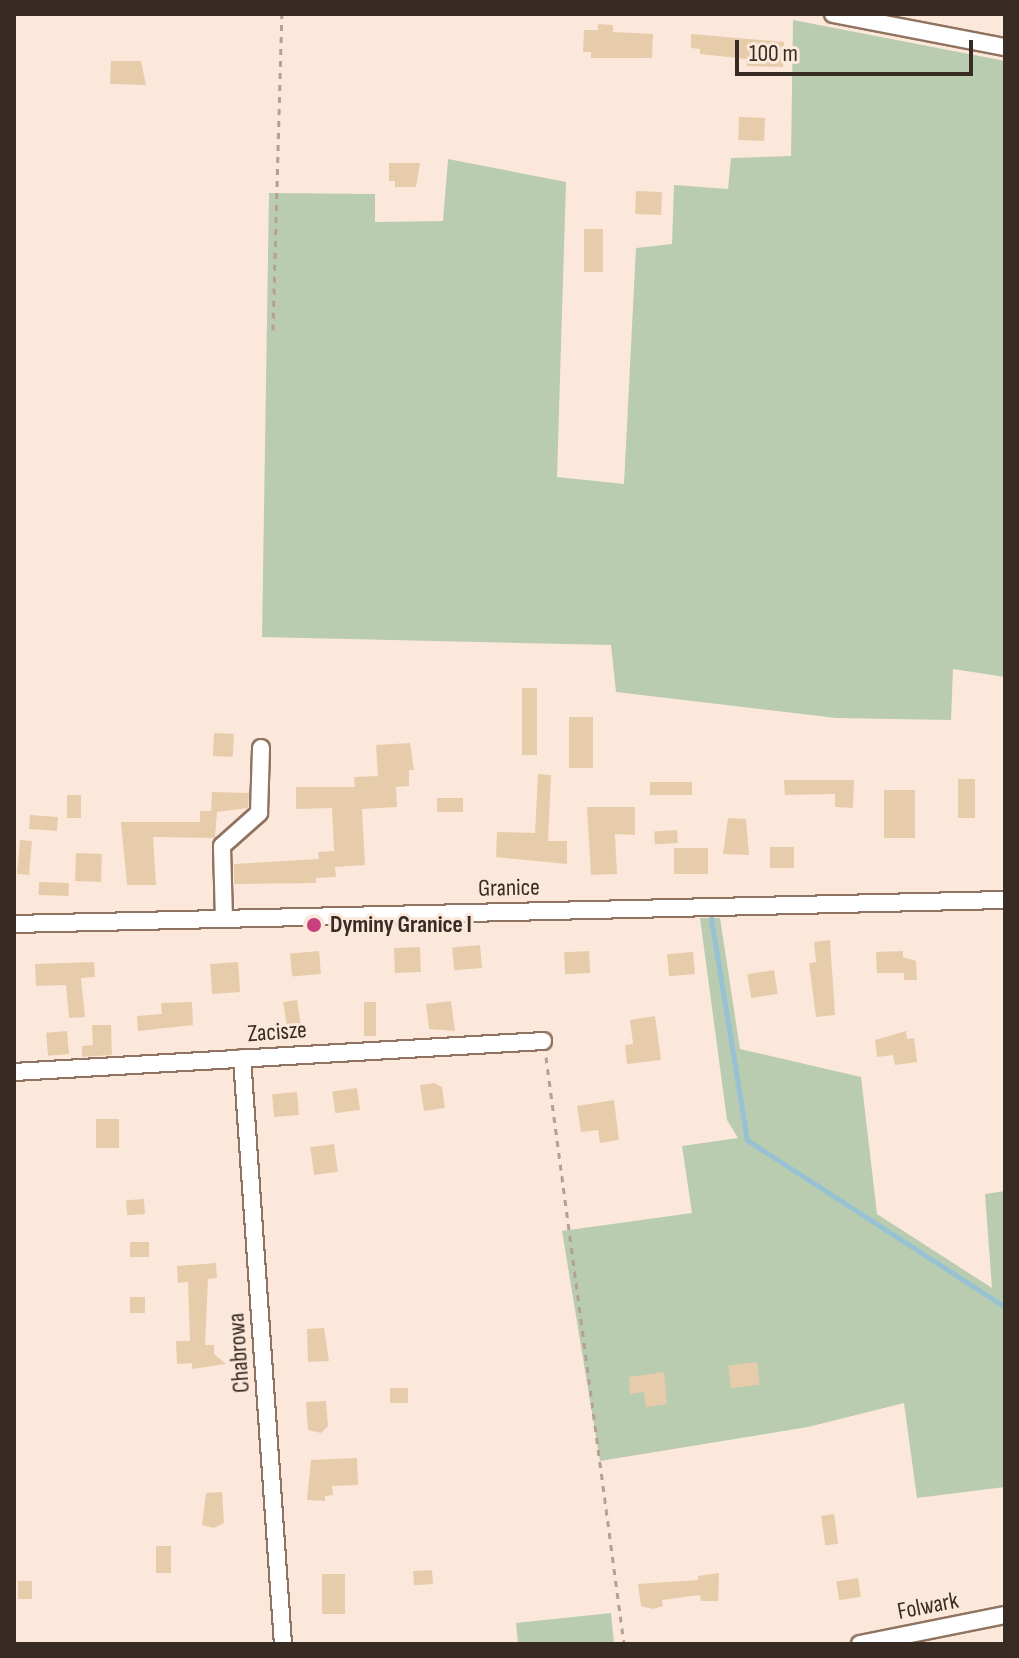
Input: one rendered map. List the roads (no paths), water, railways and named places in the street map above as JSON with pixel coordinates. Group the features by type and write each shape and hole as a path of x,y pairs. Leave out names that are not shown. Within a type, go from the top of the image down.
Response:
{"street":[{"path":"833,14 1005,47"},
{"path":"224,919 222,846 259,813 261,748"},
{"name":"Granice","path":"14,924 1005,900"},
{"name":"Zacisze","path":"14,1072 543,1041"},
{"name":"Chabrowa","path":"242,1058 283,1644"},
{"name":"Folwark","path":"860,1644 1005,1615"}],"waterway":[{"path":"711,918 747,1140 1005,1307"}],"place":[{"name":"Dyminy Granice I","path":"314,925"}]}
